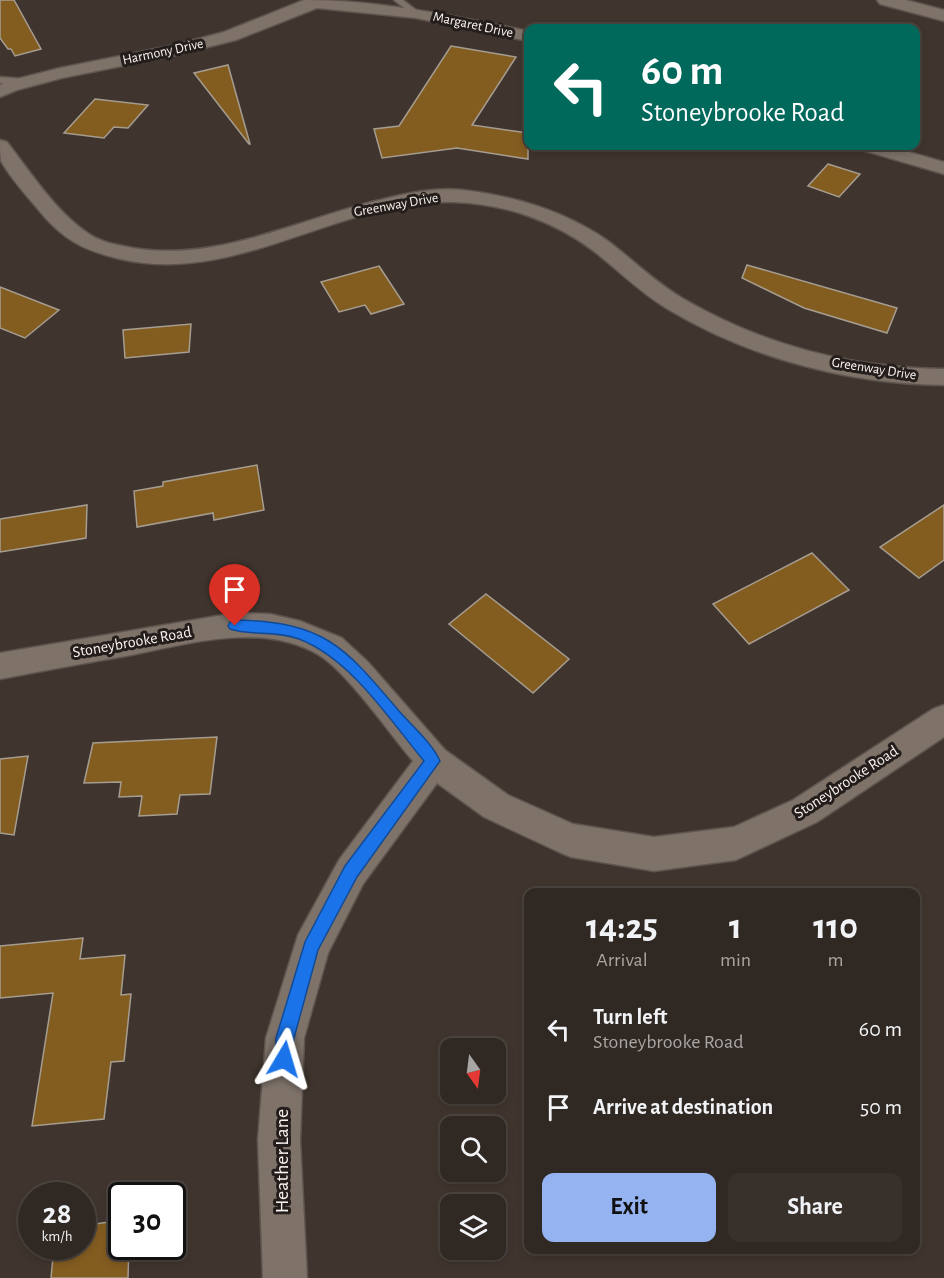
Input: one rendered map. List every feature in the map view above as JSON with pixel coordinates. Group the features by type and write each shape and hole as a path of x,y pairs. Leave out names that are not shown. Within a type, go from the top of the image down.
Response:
{"street":[{"path":"886,0 944,16"},
{"name":"Margaret Drive","path":"317,1 416,13 524,35"},
{"name":"Harmony Drive","path":"0,92 11,86 27,82 230,36 317,1"},
{"name":"Greenway Drive","path":"0,146 59,221 85,242 125,256 154,259 180,258 229,250 368,208 413,199 456,195 509,203 558,220 599,245 672,302 720,327 778,350 853,369 944,377"},
{"path":"883,150 944,168"},
{"name":"Stoneybrooke Road","path":"0,666 187,632 235,626 270,626 300,633 331,647 357,671 433,761 496,806 571,840 654,854 736,843 756,834 805,811 944,719"},
{"name":"Heather Lane","path":"285,1278 279,1140 285,1038 304,970 311,948 351,872 433,761"}],"lane":[{"path":"398,0 416,13"},
{"path":"0,80 27,82"}],"building":[{"path":"0,0 14,0 41,49 15,56 11,49 8,49 0,38"},
{"path":"451,46 516,57 472,125 524,132 524,150 528,150 528,159 457,148 382,158 374,129 399,126"},
{"path":"228,65 250,144 194,73"},
{"path":"95,99 148,105 128,128 114,127 104,138 64,133"},
{"path":"828,164 860,174 839,197 808,186"},
{"path":"747,265 897,308 887,333 804,308 742,278"},
{"path":"379,266 404,304 371,314 365,305 339,312 321,282"},
{"path":"0,287 59,310 25,338 0,328"},
{"path":"191,324 189,352 125,358 123,330"},
{"path":"257,465 264,510 214,520 213,513 137,527 134,491 163,486 163,482"},
{"path":"87,505 86,538 0,552 0,519"},
{"path":"944,505 944,560 919,578 880,547"},
{"path":"812,553 849,590 749,644 713,604"},
{"path":"486,594 569,659 533,693 449,624"},
{"path":"217,737 210,794 180,795 177,814 139,816 142,796 119,797 121,782 84,783 93,743"},
{"path":"28,756 14,835 0,833 0,759"},
{"path":"83,938 80,959 125,955 121,995 131,994 124,1061 111,1062 104,1119 32,1126 53,993 0,998 0,946"},
{"path":"108,1222 108,1260 129,1260 128,1278 51,1278 53,1260 96,1260 96,1224"}],"route":[{"path":"235,626 270,626 300,633 331,647 357,671 433,761 351,872 311,948 285,1038 284,1059"}]}
